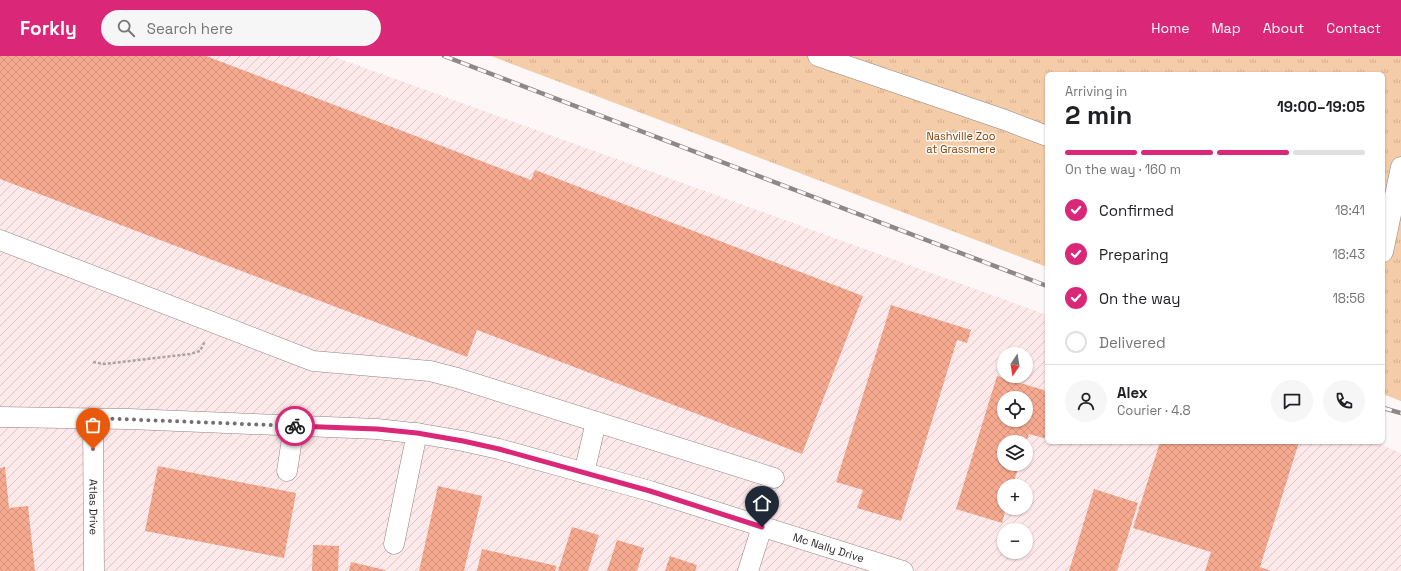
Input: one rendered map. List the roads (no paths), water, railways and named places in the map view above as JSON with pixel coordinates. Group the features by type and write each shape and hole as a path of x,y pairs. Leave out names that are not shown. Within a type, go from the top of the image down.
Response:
{"street":[{"path":"818,56 1005,120 1045,135"},
{"path":"1385,243 1401,167"},
{"path":"0,240 313,361 430,371 457,378 774,478"},
{"name":"Mc Nally Drive","path":"0,417 93,418 377,429 417,433 499,449 650,491 894,570"},
{"name":"Atlas Drive","path":"93,418 94,571"},
{"path":"584,473 596,422"},
{"path":"287,471 294,426"},
{"path":"394,544 417,433"},
{"path":"748,571 762,527"}],"railway":[{"path":"444,56 1045,285"},
{"path":"1385,409 1401,413"}],"park label":[{"name":"Nashville Zoo at Grassmere","path":"961,142"}]}
